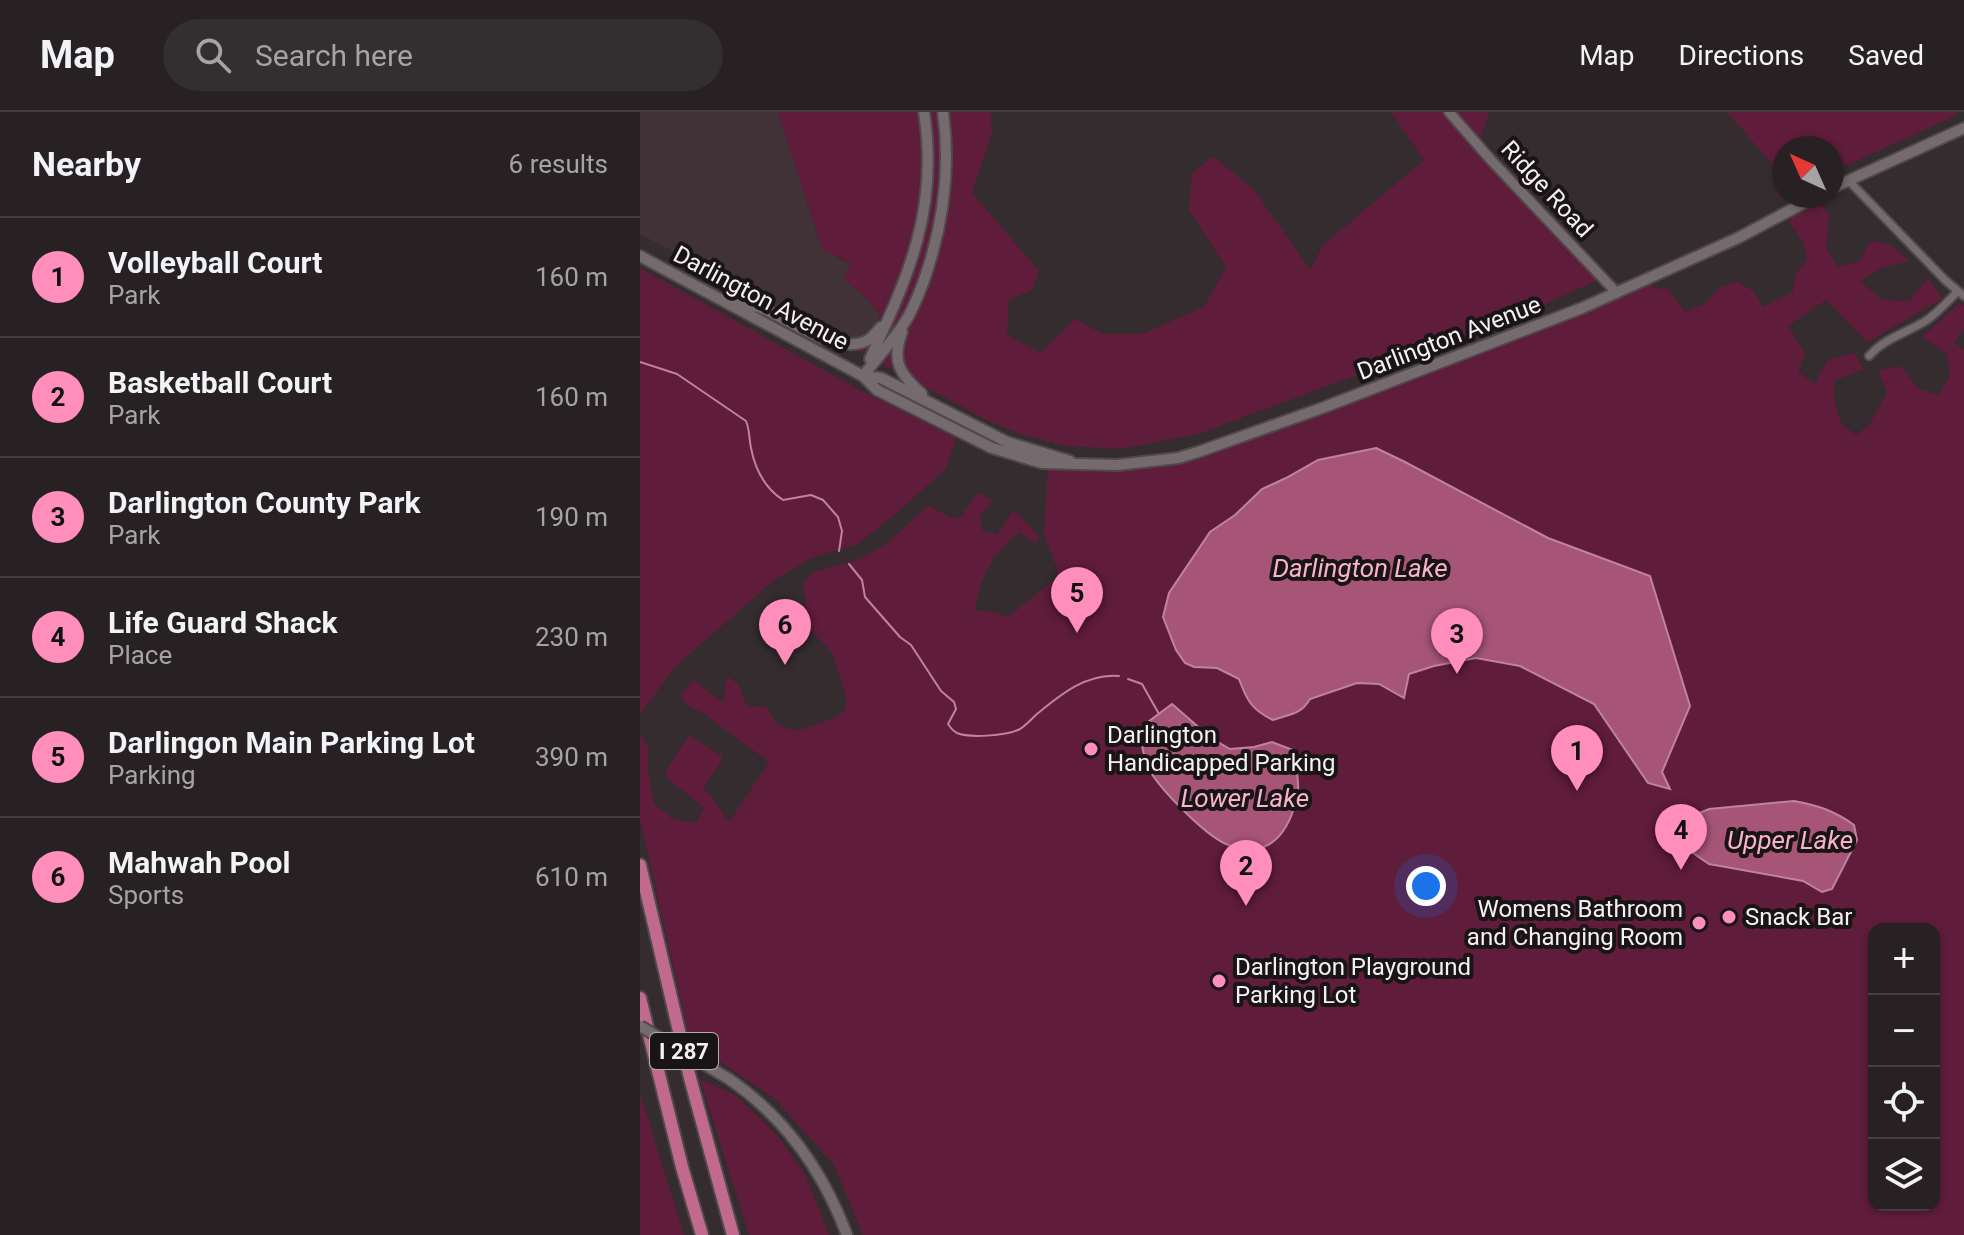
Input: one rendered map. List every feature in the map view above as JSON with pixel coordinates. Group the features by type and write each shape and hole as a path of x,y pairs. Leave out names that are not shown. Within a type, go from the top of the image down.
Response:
{"highway":[{"name":"I 287","path":"640,865 690,1078 733,1235"},
{"name":"I 287","path":"640,998 702,1235"}],"main road":[{"path":"933,403 900,372 897,354 939,229 946,178 943,112"},
{"path":"925,116 932,130 936,174 946,178"},
{"path":"863,376 904,285 920,232 926,199 928,145 925,116"},
{"path":"1844,183 1964,128"},
{"path":"926,199 931,188 946,178"},
{"name":"Darlington Avenue","path":"640,256 863,376 877,390 992,448 1042,463 1131,464 1198,452 1381,386 1617,293 1795,208"},
{"path":"726,302 759,307 841,345 857,344 867,341 883,324 904,285"},
{"path":"863,376 905,324"},
{"name":"Darlington Avenue","path":"863,376 881,378 1007,442 1079,465"},
{"path":"640,1026 729,1079 768,1110 805,1152 829,1193 847,1235"}],"street":[{"name":"Ridge Road","path":"1449,112 1617,293"},
{"path":"1849,181 1961,294 1926,320 1879,345 1869,356"}],"shaded area":[{"path":"640,112 778,112 822,249 851,265 844,279 881,316 868,335 838,340 640,234"},
{"path":"778,112 995,112 990,115 992,133 972,193 1039,271 1032,290 1009,300 1007,335 1040,353 1075,319 1103,334 1142,334 1204,307 1226,267 1189,210 1192,173 1213,156 1255,191 1310,270 1323,245 1424,160 1391,112 1489,112 1479,143 1600,279 1534,309 1198,434 1121,449 1067,446 1023,435 987,420 838,340 868,335 881,316 844,279 851,264 822,249"},
{"path":"1727,112 1955,112 1957,115 1844,167 1844,136 1772,136 1772,168"},
{"path":"1812,208 1824,208 1829,215 1826,248 1838,267 1858,262 1871,241 1891,245 1909,261 1881,268 1860,281 1882,300 1909,301 1928,278 1942,299 1867,342 1826,300 1788,326 1805,354 1798,371 1814,384 1828,360 1854,353 1864,369 1834,381 1834,399 1841,423 1856,435 1870,424 1887,392 1878,371 1900,366 1919,389 1939,395 1950,376 1947,354 1922,337 1959,303 1964,306 1964,329 1954,342 1964,350 1964,1235 863,1235 834,1165 775,1099 690,1041 640,819 640,735 648,747 648,772 654,803 672,819 696,823 704,808 665,776 689,735 723,757 703,789 710,794 729,822 769,762 704,714 685,704 680,694 694,680 723,703 727,676 738,684 747,706 766,707 777,723 785,728 804,729 837,717 845,709 846,697 832,652 809,629 803,584 812,573 862,558 886,544 929,505 950,518 961,517 978,492 992,500 980,517 982,530 997,535 1014,510 1039,536 1035,543 1019,532 995,555 981,583 974,611 990,611 1008,617 1054,580 1061,592 1065,590 1044,534 1048,464 1178,458 1648,279 1655,289 1667,288 1685,312 1704,304 1722,286 1738,282 1753,291 1763,307 1793,292 1796,273 1807,259 1804,244 1788,219"},
{"path":"640,268 858,389 956,438 946,468 905,506 858,544 811,558 773,581 676,666 640,714"},
{"path":"700,1079 737,1096 777,1135 806,1176 829,1235 749,1235"},
{"path":"640,1093 684,1235 640,1235"}],"water":[{"name":"Darlington Lake","path":"1376,448 1548,538 1650,576 1690,706 1662,772 1670,789 1648,783 1594,704 1520,666 1476,658 1434,666 1409,674 1404,698 1379,684 1357,683 1310,699 1299,711 1273,720 1251,704 1239,679 1217,668 1194,667 1185,663 1176,650 1163,617 1169,593 1210,532 1235,515 1262,489 1318,460"},
{"name":"Lower Lake","path":"1172,704 1211,738 1230,749 1272,742 1293,750 1298,798 1283,832 1268,845 1249,850 1217,839 1173,800 1150,771 1140,735 1148,722"},
{"name":"Upper Lake","path":"1794,801 1826,809 1854,825 1857,840 1832,889 1822,892 1803,881 1709,864 1683,841 1684,827 1699,813 1709,809"}],"waterway":[{"path":"640,362 677,374 746,421 755,463 766,484 783,500 811,495 823,500 838,517 842,531 839,551"},
{"path":"849,564 862,580 865,597 900,637 911,645 941,691 954,702 956,709 948,724 957,733 978,736 1012,732 1023,727 1075,686 1096,678 1119,676"},
{"path":"1128,679 1142,684 1159,714"}],"place":[{"name":"Darlingon Main Parking Lot","path":"1077,633"},
{"name":"Mahwah Pool","path":"785,665"},
{"name":"Darlington County Park","path":"1457,674"},
{"name":"Darlington Handicapped Parking","path":"1091,749"},
{"name":"Volleyball Court","path":"1577,791"},
{"name":"Life Guard Shack","path":"1681,870"},
{"name":"Basketball Court","path":"1246,906"},
{"name":"Snack Bar","path":"1729,917"},
{"name":"Womens Bathroom and Changing Room","path":"1699,923"},
{"name":"Darlington Playground Parking Lot","path":"1219,981"}]}
